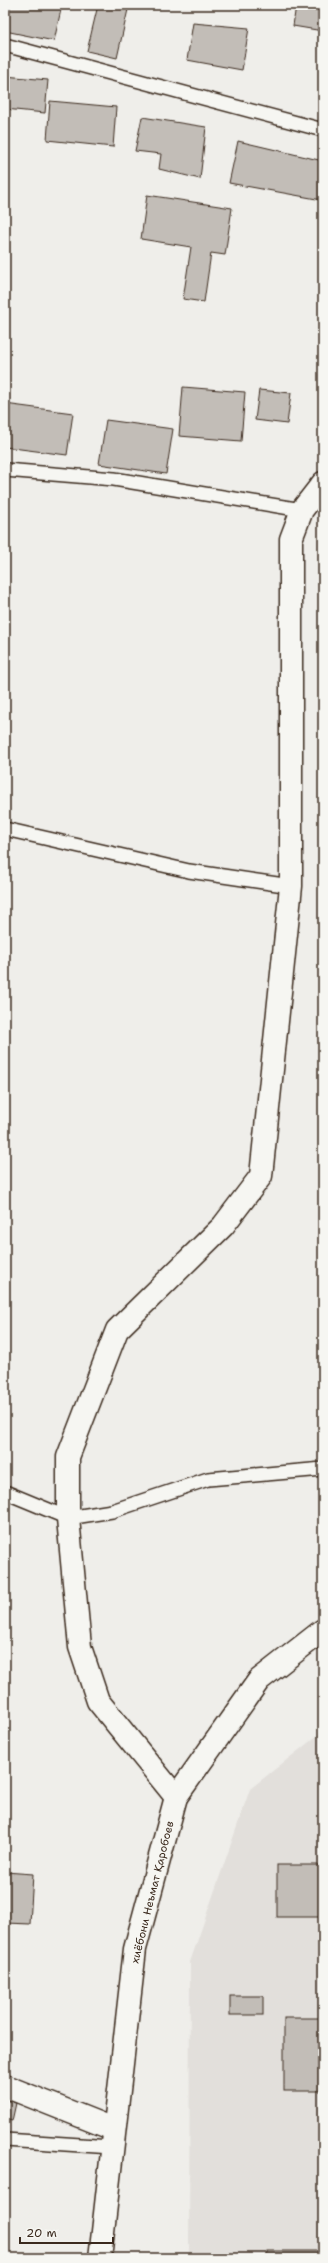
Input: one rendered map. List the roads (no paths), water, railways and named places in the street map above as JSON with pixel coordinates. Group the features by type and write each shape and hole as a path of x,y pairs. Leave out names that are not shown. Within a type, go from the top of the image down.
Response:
{"main road":[{"path":"176,1797 98,1701 80,1647 68,1518 68,1457 117,1330 223,1226 261,1176 291,886 291,539 302,510 323,483"},
{"name":"хиёбони Неъмат Қаробоев","path":"100,2258 112,2138 135,1949 176,1797 259,1680 323,1630"},
{"path":"5,2086 112,2138"}],"lane":[{"path":"5,45 323,130"},
{"path":"5,470 114,479 302,510"},
{"path":"5,829 189,871 291,886"},
{"path":"5,1492 68,1518 112,1511 208,1479 323,1469"},
{"path":"5,2140 112,2138"}]}
